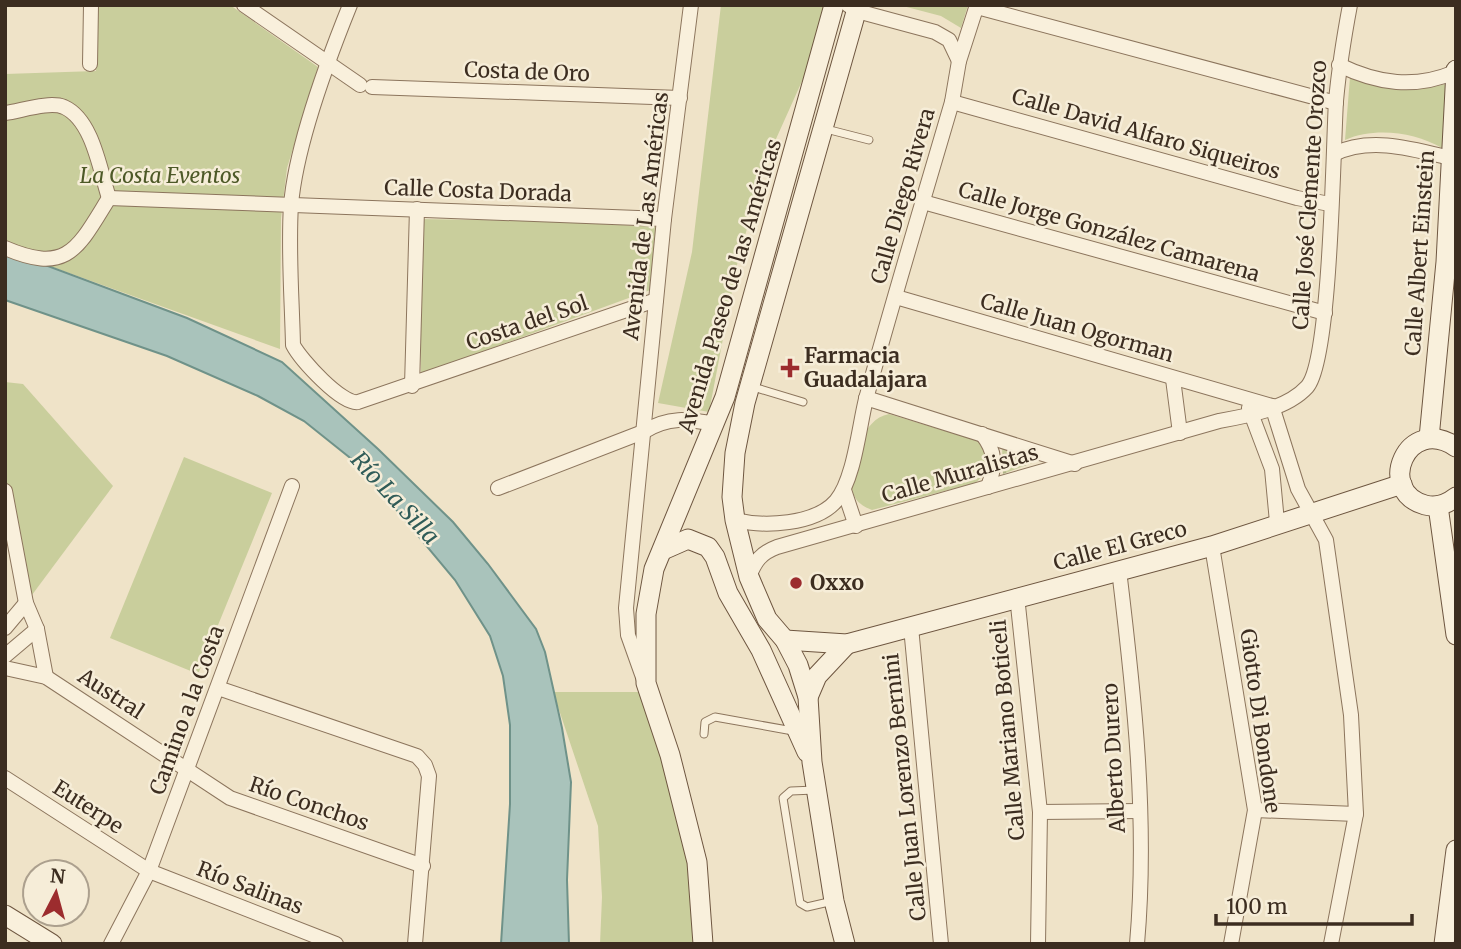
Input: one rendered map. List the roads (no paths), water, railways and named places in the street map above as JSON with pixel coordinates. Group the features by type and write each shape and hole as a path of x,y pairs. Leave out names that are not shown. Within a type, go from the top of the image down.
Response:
{"street":[{"path":"90,64 91,5"},
{"path":"291,206 296,173 328,61 350,5"},
{"name":"Avenida de Las Américas","path":"643,432 664,219 691,5"},
{"name":"Avenida Paseo de las Américas","path":"703,944 697,862 670,755 646,683 644,650 648,599 663,550 716,424 834,5"},
{"name":"Calle José Clemente Orozco","path":"1252,415 1297,396 1310,385 1325,313 1339,65 1350,5"},
{"path":"977,6 1336,103"},
{"name":"Calle Diego Rivera","path":"866,398 952,102 959,61 977,6"},
{"name":"Costa de Oro","path":"252,7 366,86 680,99"},
{"path":"854,7 935,32 949,40 959,61"},
{"name":"Avenida Paseo de las Américas","path":"845,944 834,901 816,790 808,697 798,665 785,640 768,619 749,577 732,497 735,453 750,386 854,7"},
{"path":"1339,65 1364,77 1418,84 1431,83 1456,71"},
{"name":"Calle Albert Einstein","path":"1429,438 1451,259 1450,158 1456,71"},
{"name":"Calle David Alfaro Siqueiros","path":"952,102 1297,198 1330,204"},
{"path":"5,113 49,106 65,107 84,124 108,198 84,238 58,258 34,260 5,248"},
{"path":"1334,154 1353,145 1408,148 1450,158"},
{"name":"Calle Costa Dorada","path":"108,198 664,219"},
{"name":"Calle Jorge González Camarena","path":"923,202 1325,313"},
{"name":"Costa del Sol","path":"291,206 293,345 297,353 352,403 412,386 656,300"},
{"path":"412,386 417,209"},
{"name":"Calle Juan Ogorman","path":"896,297 1272,407"},
{"path":"1173,379 1180,433"},
{"path":"736,520 776,525 819,513 834,503 844,490 866,398"},
{"name":"Calle Muralistas","path":"866,398 1075,464"},
{"path":"1245,401 1272,469 1277,522"},
{"path":"1272,407 1298,489 1326,540 1351,715 1356,814 1331,944"},
{"name":"Calle Muralistas","path":"749,577 755,562 765,552 988,487 1252,415"},
{"path":"498,488 643,432 662,421 680,418 716,424"},
{"path":"643,432 626,608 631,646 646,683"},
{"path":"982,434 991,446 994,458 988,487"},
{"path":"1456,447 1448,442 1429,438 1407,450 1401,461 1402,484 1416,501 1447,501 1456,635"},
{"name":"Calle El Greco","path":"785,640 847,644 1017,596 1212,546 1277,522 1402,484"},
{"name":"Camino a la Costa","path":"111,944 149,871 292,486"},
{"path":"844,490 856,526"},
{"name":"Austral","path":"5,491 26,603 37,629 46,677"},
{"path":"663,550 688,539 708,547 715,557 720,576 761,650 812,762"},
{"name":"Giotto Di Bondone","path":"1212,546 1255,810 1231,944"},
{"name":"Alberto Durero","path":"1119,570 1139,747 1141,874 1137,944"},
{"path":"720,576 747,607 768,619"},
{"name":"Calle Mariano Boticeli","path":"1017,596 1040,813 1038,944"},
{"path":"5,628 26,603"},
{"name":"Calle Juan Lorenzo Bernini","path":"911,627 942,944"},
{"path":"5,656 37,629"},
{"path":"808,697 817,676 847,644"},
{"name":"Austral","path":"5,668 46,677 188,770"},
{"path":"218,688 417,756 425,765 429,776 415,944"},
{"name":"Río Conchos","path":"188,770 230,799 423,866"},
{"name":"Euterpe","path":"5,778 149,871"},
{"path":"1255,810 1356,814"},
{"path":"1040,813 1140,811"},
{"path":"1444,944 1456,850"},
{"name":"Río Salinas","path":"149,871 337,944"},
{"path":"5,915 52,944"}],"lane":[{"path":"822,128 869,140"},
{"path":"750,386 803,401"},
{"path":"704,734 705,722 715,717 797,732"},
{"path":"816,790 791,791 783,798 800,903 807,907 834,901"}],"water":[{"name":"Río La Silla","path":"5,250 187,318 282,362 453,522 488,564 536,629 545,652 562,728 571,782 567,880 569,944 501,944 510,804 510,725 503,676 490,636 455,580 359,465 304,421 258,396 167,356 5,300"}],"place":[{"name":"Farmacia Guadalajara","path":"790,368"},
{"name":"Oxxo","path":"796,583"}],"park label":[{"name":"La Costa Eventos","path":"160,176"}]}
